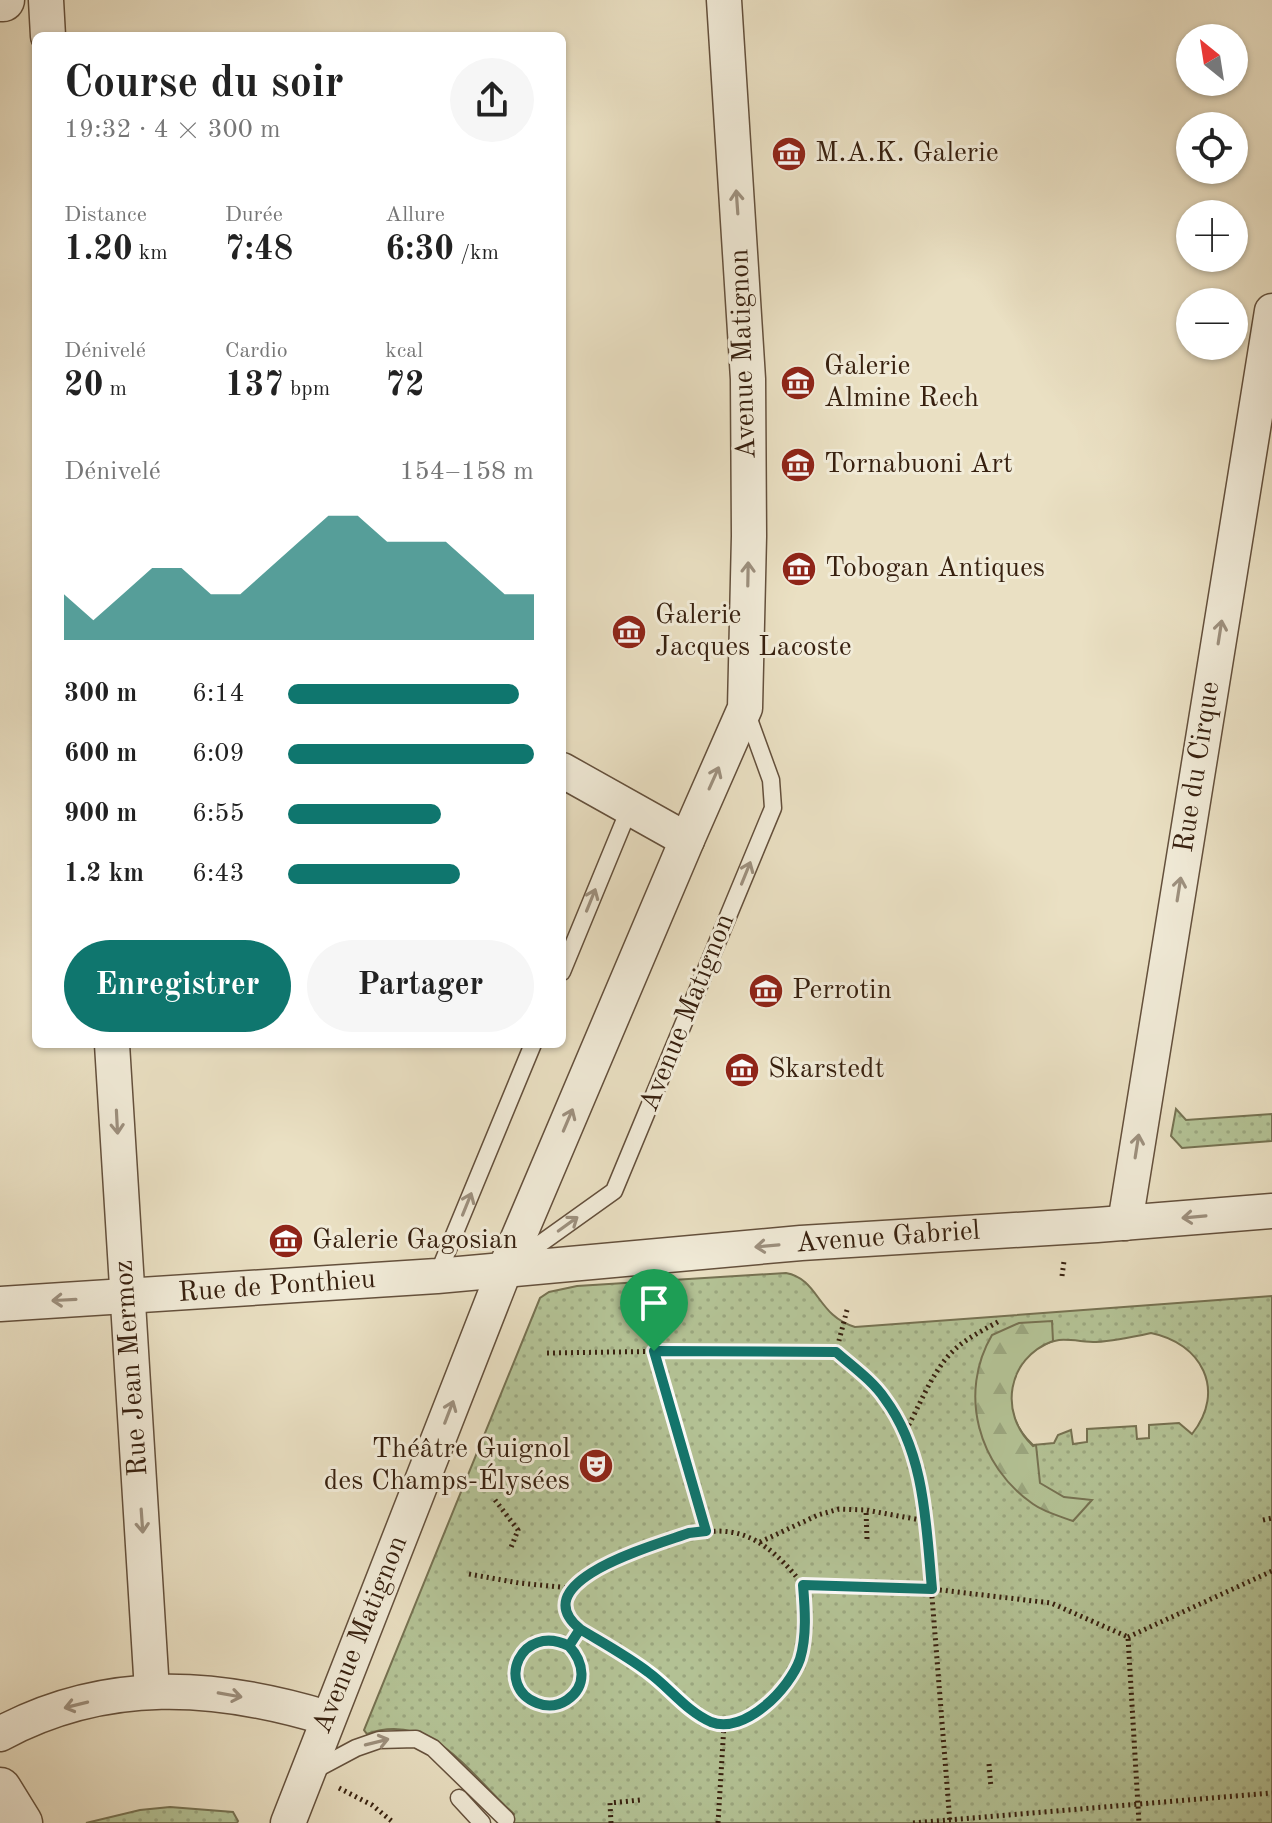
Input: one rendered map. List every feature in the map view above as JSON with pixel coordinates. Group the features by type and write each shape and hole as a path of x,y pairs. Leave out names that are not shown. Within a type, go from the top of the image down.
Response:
{"street":[{"path":"0,13 3,0"},
{"path":"46,0 48,32"},
{"name":"Avenue Matignon","path":"288,1823 505,1269 745,708 749,536 748,379 724,0"},
{"name":"Rue du Cirque","path":"1125,1223 1272,311"},
{"path":"566,772 687,840"},
{"name":"Rue Jean Mermoz","path":"112,1048 152,1691"},
{"name":"Avenue Gabriel","path":"505,1269 801,1243 1272,1211"},
{"name":"Rue de Ponthieu","path":"0,1304 505,1269"},
{"path":"0,1734 21,1722 62,1708 152,1691 209,1691 281,1704 327,1718"},
{"path":"0,1789 21,1823"}],"lane":[{"name":"Avenue Matignon","path":"505,1269 614,1191 773,808 771,780 745,708"},
{"path":"566,962 630,807"},
{"path":"437,1276 531,1048"},
{"path":"306,1775 356,1748 379,1740 416,1739 433,1748 506,1819"},
{"path":"459,1798 482,1823"}],"path":[{"path":"631,1298 631,1318"},
{"path":"836,1352 847,1310"},
{"path":"906,1431 938,1370 951,1353 969,1338 1001,1320"},
{"path":"654,1351 706,1531"},
{"path":"547,1353 836,1352 884,1396 912,1446 926,1521 950,1822"},
{"path":"495,1500 518,1530 510,1550"},
{"path":"760,1542 818,1515 839,1509 866,1510 926,1521"},
{"path":"866,1510 867,1539"},
{"path":"1263,1520 1272,1518"},
{"path":"727,1531 745,1534 760,1542 783,1559 803,1585 804,1633 800,1659 789,1678 768,1705 738,1722 724,1725 693,1712 651,1674 580,1629 568,1615 566,1602 570,1588 586,1574 680,1536 727,1531"},
{"path":"803,1585 932,1589 1051,1603 1128,1637 1272,1571"},
{"path":"469,1574 570,1588"},
{"path":"569,1646 580,1629"},
{"path":"1128,1637 1139,1823"},
{"path":"548,1639 569,1646 581,1664 580,1685 574,1695 555,1705 544,1706 525,1696 516,1677 520,1655 537,1641 548,1639"},
{"path":"718,1823 724,1725"},
{"path":"989,1764 991,1788"},
{"path":"339,1788 372,1805 394,1823"},
{"path":"913,1823 1272,1793"},
{"path":"611,1823 610,1803 640,1800"}],"green space":[{"path":"1176,1109 1186,1120 1272,1114 1272,1141 1182,1148 1171,1136"},
{"path":"786,1273 805,1282 833,1315 855,1327 1272,1296 1272,1823 503,1823 514,1814 466,1766 431,1739 411,1731 390,1729 367,1734 364,1730 540,1298 549,1292 577,1286","holes":["1151,1333 1169,1338 1195,1358 1208,1385 1202,1417 1192,1434 1179,1423 1149,1425 1149,1438 1137,1439 1136,1426 1087,1429 1087,1442 1073,1444 1071,1430 1058,1435 1054,1443 1033,1445 1018,1427 1011,1406 1013,1381 1021,1365 1041,1346 1059,1340 1091,1342"]},
{"path":"1052,1321 1053,1341 1037,1349 1017,1373 1012,1403 1022,1433 1033,1446 1036,1445 1040,1483 1064,1497 1092,1500 1073,1521 1033,1504 999,1470 979,1427 976,1404 976,1381 992,1335 1019,1323"},
{"path":"170,1807 233,1812 238,1821 86,1823 140,1810"}],"place":[{"name":"M.A.K. Galerie","path":"789,154"},
{"name":"Galerie Almine Rech","path":"798,383"},
{"name":"Tornabuoni Art","path":"798,465"},
{"name":"Tobogan Antiques","path":"799,569"},
{"name":"Galerie Jacques Lacoste","path":"629,632"},
{"name":"Perrotin","path":"766,991"},
{"name":"Skarstedt","path":"742,1070"},
{"name":"Galerie Gagosian","path":"286,1241"},
{"name":"Théâtre Guignol des Champs-Élysées","path":"596,1466"}],"route":[{"path":"654,1351 706,1531 689,1533 586,1574 570,1588 566,1602 568,1615 580,1629 569,1646 548,1639 537,1641 520,1655 516,1677 525,1696 534,1702 544,1706 565,1702 580,1685 581,1664 569,1646 580,1629 651,1674 693,1712 724,1725 738,1722 768,1705 800,1659 805,1612 803,1585 932,1589 926,1521 912,1446 884,1396 836,1352 654,1351"}]}
